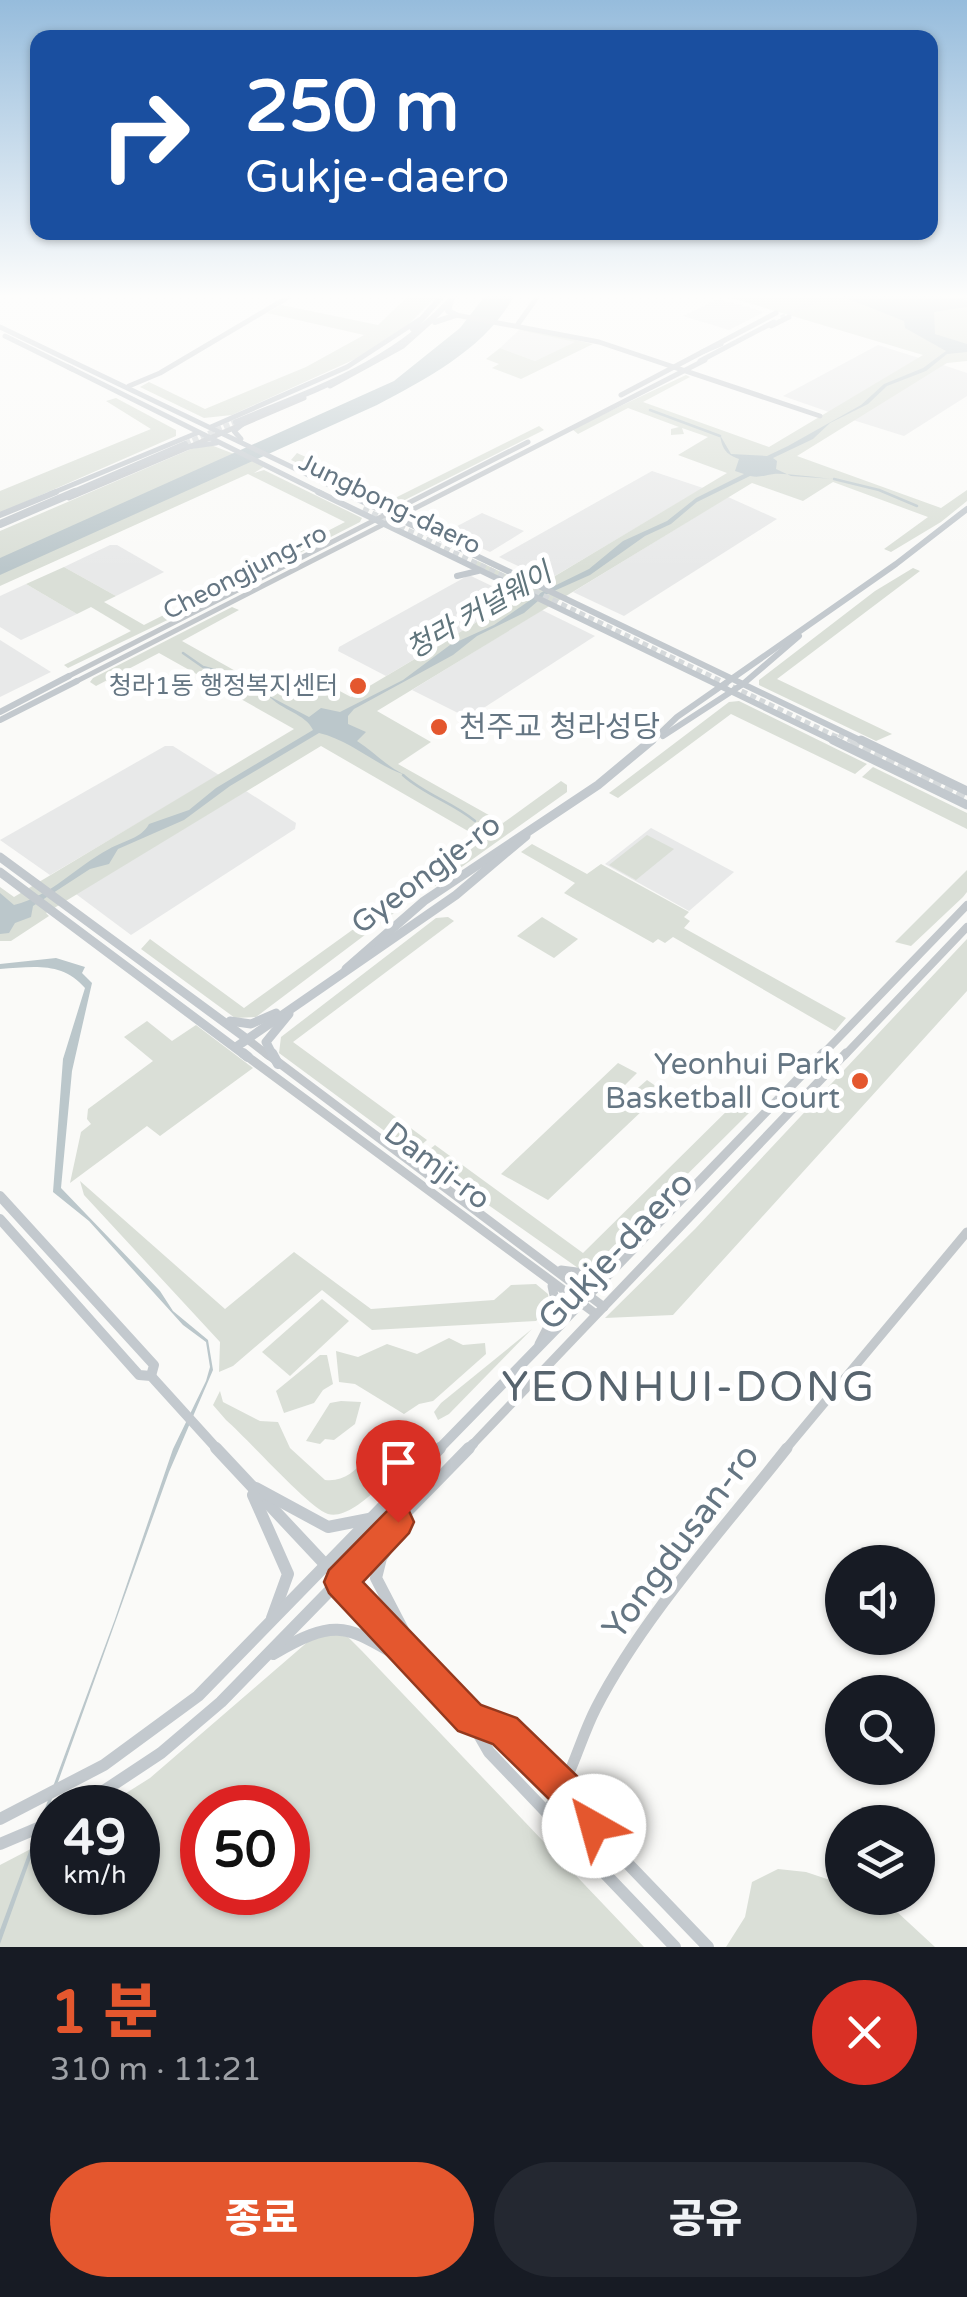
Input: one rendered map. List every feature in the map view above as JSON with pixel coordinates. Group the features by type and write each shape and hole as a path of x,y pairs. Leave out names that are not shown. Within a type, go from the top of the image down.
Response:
{"highway":[{"path":"236,421 311,387"},
{"path":"236,421 311,387"},
{"path":"0,521 183,443"}],"main road":[{"name":"Jungbong-daero","path":"111,387 197,433 272,463 365,508 384,524 967,805"},
{"name":"Jungbong-daero","path":"117,387 365,508 388,512 967,791"},
{"name":"Jungbong-daero","path":"131,387 243,441 272,463"},
{"path":"190,417 212,422 236,421"},
{"path":"183,443 211,427 236,421"},
{"path":"236,421 234,431 243,441"},
{"path":"175,422 186,431 183,443"},
{"path":"183,443 228,448"},
{"name":"Gyeongje-ro","path":"657,738 720,686 967,512"},
{"path":"408,534 412,530 431,534"},
{"path":"466,563 468,567 457,576 474,570 486,572"},
{"name":"Gyeongje-ro","path":"236,1047 456,896 539,824 657,738 774,662 808,627"},
{"path":"684,668 696,667 694,660"},
{"name":"Cheongjung-ro","path":"0,712 73,678"},
{"name":"Cheongjung-ro","path":"0,720 73,678"},
{"path":"766,708 765,701 784,704"},
{"path":"0,857 247,1039"},
{"path":"0,872 248,1057"},
{"path":"217,1015 234,1024 251,1024 300,1000"},
{"path":"278,1064 266,1042 300,1000"},
{"path":"0,1196 154,1365 151,1376"},
{"path":"0,1219 139,1376 151,1376 424,1669 470,1719 488,1752 675,1947"},
{"name":"Gukje-daero","path":"429,1460 562,1323"},
{"name":"Gukje-daero","path":"112,1785 172,1745 262,1660 473,1444"},
{"path":"7,1816 84,1778 176,1714 327,1568 429,1460"},
{"path":"248,1484 320,1525 336,1528 381,1512"},
{"path":"248,1484 288,1574 270,1624"},
{"path":"418,1502 381,1558 376,1578 424,1669"},
{"path":"262,1660 310,1632 331,1626 343,1628 424,1669"},
{"path":"470,1719 504,1730 564,1789 607,1842 708,1947"},
{"path":"1,1844 30,1831"}],"street":[{"path":"183,443 208,438 236,421 323,387"},
{"name":"Cheongjung-ro","path":"73,678 634,387"},
{"name":"Cheongjung-ro","path":"73,678 649,387"},
{"path":"733,387 820,416"},
{"name":"Gukje-daero","path":"562,1323 967,905"},
{"name":"Gukje-daero","path":"473,1444 967,926"},
{"path":"247,1039 548,1264 585,1299"},
{"name":"Damji-ro","path":"248,1057 538,1273 600,1310"},
{"name":"Yongdusan-ro","path":"546,1811 564,1789 596,1708 657,1614 831,1392 967,1232"},
{"path":"548,1264 584,1278 597,1274 618,1253 635,1248"},
{"path":"538,1273 560,1278 548,1264"},
{"path":"538,1273 556,1291 559,1302 538,1346"},
{"path":"381,1512 384,1524 398,1522"},
{"path":"270,1624 291,1617 288,1632 280,1642"}],"shaded area":[{"path":"140,387 159,387 205,409 258,387 294,387 232,415 204,418"},
{"path":"381,387 410,387 0,575 0,558"},
{"path":"661,387 671,387 643,402 769,447 870,387 909,387 797,456 941,508 967,490 967,501 891,552 884,549 928,517 833,482 803,501 752,483 377,711 431,742 398,764 503,823 561,781 567,785 567,792 435,886 418,883 480,838 321,746 46,913 49,916 11,941 0,941 0,887 14,897 294,729 159,653 96,686 90,682 93,678 232,607 239,610 182,641 266,688 300,670 351,697 529,591 473,564 478,561 535,588 727,473 678,455 708,437 682,428 684,434 671,435 671,429 679,427 628,408 578,434 572,429"},
{"path":"800,387 871,387 829,412 783,396"},
{"path":"881,387 886,387 868,404 830,423 813,439 773,458 777,461 776,469 787,474 750,476 697,502 671,524 645,536 590,575 545,595 524,613 477,636 453,655 354,709 348,724 366,732 357,741 405,775 319,733 230,786 184,820 118,849 109,864 90,869 33,906 31,917 15,923 9,933 0,934 0,893 14,905 41,895 97,856 137,836 149,824 189,810 216,788 313,730 305,720 269,696 309,717 321,708 340,712 403,680 450,645 494,625 542,592 589,569 623,541 667,521 696,498 744,474 735,471 739,459 730,455 725,450 720,435 731,454 767,456 861,405"},
{"path":"907,387 967,387 967,396 904,436 853,420"},
{"path":"116,398 176,430 176,436 0,513 0,491 151,429 106,401"},
{"path":"539,426 544,430 393,506 291,460 297,453 395,498"},
{"path":"211,445 265,466 254,473 264,470 362,518 360,522 226,591 219,587 345,522 248,474 0,586 0,531 191,449"},
{"path":"652,471 703,488 548,580 499,557"},
{"path":"728,497 777,519 624,616 573,592"},
{"path":"482,513 524,531 490,552 446,532"},
{"path":"117,545 164,572 116,596 64,567"},
{"path":"64,567 116,596 104,602 144,625 207,593 211,599 68,668 64,665 131,631 91,607 77,614 26,584"},
{"path":"913,568 920,571 777,679 892,734 876,741 759,685 759,680 875,591"},
{"path":"469,575 517,598 386,676 338,651 339,647"},
{"path":"26,584 77,614 21,640 0,627 0,596"},
{"path":"542,610 595,636 468,718 412,690"},
{"path":"0,640 51,672 0,697"},
{"path":"739,701 867,764 855,774 731,714 618,798 609,793 729,702"},
{"path":"165,746 173,746 219,775 50,875 0,840"},
{"path":"873,767 967,813 967,829 862,777"},
{"path":"246,791 296,823 295,829 131,935 76,894"},
{"path":"651,828 734,872 689,911 605,864"},
{"path":"647,835 674,849 636,880 609,865"},
{"path":"532,844 587,874 601,864 689,912 684,917 690,921 684,928 846,1018 835,1031 673,937 665,943 658,939 653,943 564,893 575,883 521,852"},
{"path":"967,870 967,892 963,897 911,946 895,942"},
{"path":"405,892 412,896 410,901 256,1017 235,1018 141,949 150,939 244,1008"},
{"path":"542,917 578,939 554,958 517,936"},
{"path":"436,918 454,921 293,1042 427,1140 413,1152 279,1053 281,1037"},
{"path":"967,939 967,991 673,1315 605,1318 695,1229"},
{"path":"56,958 85,967 82,973 92,983 72,1071 61,1188 160,1291 173,1311 208,1340 213,1370 169,1472 57,1785 54,1785 173,1449 210,1367 206,1342 183,1325 89,1221 53,1192 63,1059 85,988 67,973 35,967 0,969 0,964"},
{"path":"147,1021 172,1041 196,1025 253,1068 160,1136 147,1126 70,1183 81,1132 91,1124 88,1109 153,1061 124,1037"},
{"path":"618,1063 637,1073 623,1087 631,1094 647,1080 663,1091 548,1200 501,1174"},
{"path":"742,1096 751,1102 752,1110 594,1267 578,1268 420,1157 435,1145 583,1253"},
{"path":"80,1181 225,1309 294,1252 371,1309 494,1300 511,1285 536,1284 548,1294 550,1307 536,1321 372,1330 322,1290 233,1366 219,1372 220,1342 84,1195"},
{"path":"322,1299 349,1321 290,1376 262,1352"},
{"path":"532,1329 449,1414 438,1420 434,1412 441,1403"},
{"path":"449,1338 463,1345 485,1343 486,1354 433,1401 404,1414 355,1384 339,1382 336,1351 358,1357 387,1344 417,1354"},
{"path":"320,1355 327,1355 333,1384 314,1403 284,1413 276,1391"},
{"path":"220,1391 223,1402 260,1421 278,1422 290,1448 325,1480 347,1476 398,1428 398,1441 414,1445 363,1501 339,1514 328,1514 292,1486 226,1420 213,1405"},
{"path":"361,1402 355,1424 334,1440 325,1439 320,1444 306,1441 330,1403"},
{"path":"328,1632 348,1637 644,1947 0,1947 0,1865 30,1849 30,1915 160,1915 160,1785 139,1785 311,1639"},
{"path":"30,1849 30,1860 0,1944 0,1930"},
{"path":"778,1869 825,1878 825,1915 900,1915 935,1947 726,1947 745,1917 752,1882"}],"waterway":[{"path":"650,410 720,436"},
{"path":"834,479 879,490 917,506"},
{"path":"183,653 203,667 226,673 239,688 270,695"},
{"path":"403,775 475,821"}],"tunnel":[{"path":"185,444 236,422"},
{"path":"363,509 842,740"},
{"path":"839,734 857,743"},
{"path":"852,740 967,796"}],"place":[{"name":"청라1동 행정복지센터","path":"358,686"},
{"name":"천주교 청라성당","path":"439,727"},
{"name":"Yeonhui Park Basketball Court","path":"860,1081"}],"district":[{"name":"YEONHUI-DONG","path":"689,1387"}],"route":[{"path":"398,1522 340,1582 470,1719 504,1730 564,1789 594,1826"}],"water label":[{"name":"청라 커널웨이","path":"479,611"}]}
